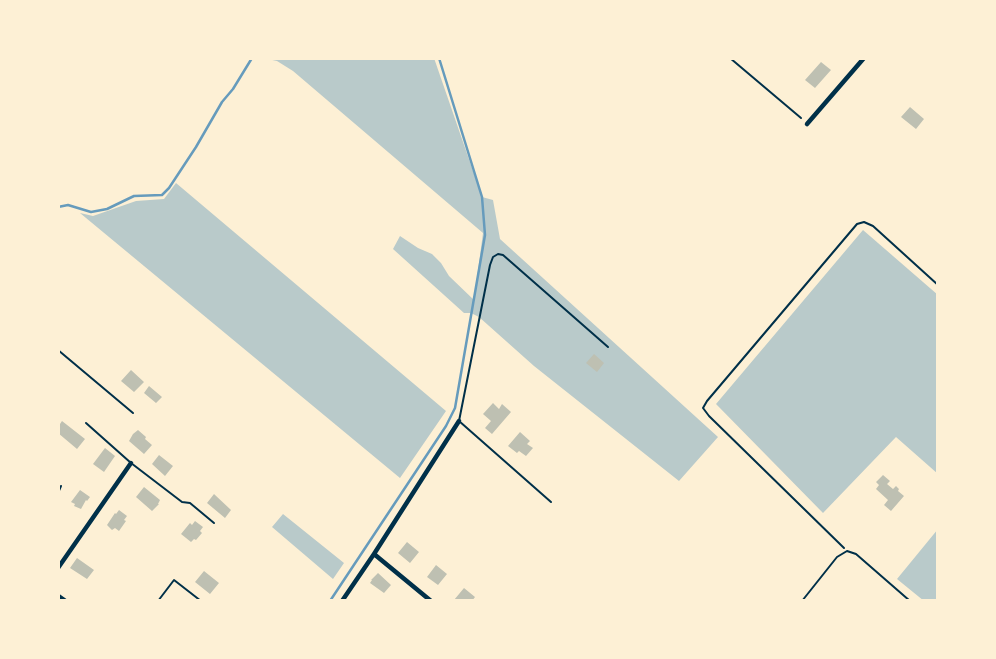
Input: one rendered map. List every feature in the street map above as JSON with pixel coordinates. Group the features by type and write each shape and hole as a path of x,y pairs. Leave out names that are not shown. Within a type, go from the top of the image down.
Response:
{"street":[{"path":"807,124 864,58"},
{"path":"342,601 459,421"},
{"path":"58,568 131,463"},
{"path":"374,554 431,601"},
{"path":"58,596 65,601"}],"lane":[{"path":"551,502 459,421 489,265 493,257 503,255 608,347"},
{"path":"58,350 133,413"},
{"path":"86,423 131,463 182,502 190,503 214,523"},
{"path":"58,493 61,486"},
{"path":"802,601 837,557 847,551 856,554 910,601"},
{"path":"158,601 174,580 201,601"}],"path":[{"path":"730,58 807,124"},
{"path":"847,551 719,426 704,408 707,401 857,225 864,222 873,226 938,285"}],"shaded area":[{"path":"263,58 434,58 482,197 493,200 500,239 718,437 679,481 534,366 479,317 464,313 393,249 400,236 432,254 449,276 474,300 483,233 293,71 277,61"},
{"path":"176,183 446,411 400,478 80,213 93,216 136,201 164,199"},
{"path":"863,230 938,295 938,474 896,437 823,513 716,404"},
{"path":"283,514 344,563 333,579 272,527"},
{"path":"938,529 938,601 924,601 897,579"}],"building":[{"path":"821,62 831,70 815,88 805,80"},
{"path":"910,107 924,119 916,129 901,117"},
{"path":"594,354 604,363 597,372 586,363"},
{"path":"131,370 144,382 134,392 121,381"},
{"path":"149,386 162,397 156,403 144,393"},
{"path":"493,403 499,409 502,404 511,412 492,434 485,428 491,421 483,414"},
{"path":"62,421 85,439 77,449 58,433"},
{"path":"138,430 152,445 144,454 129,441"},
{"path":"520,432 530,441 527,444 533,448 526,456 508,446"},
{"path":"105,448 115,456 104,472 93,464"},
{"path":"159,455 173,466 165,476 152,464"},
{"path":"883,475 890,481 887,484 893,489 896,486 904,496 891,511 884,505 888,500 876,489 879,485 876,482"},
{"path":"144,487 160,500 152,511 136,497"},
{"path":"80,490 90,497 81,509 71,502"},
{"path":"214,494 231,510 225,518 207,503"},
{"path":"119,510 127,516 124,520 126,521 119,531 115,528 112,530 107,525"},
{"path":"195,521 203,527 200,531 202,533 191,542 181,534"},
{"path":"407,542 419,552 410,563 398,553"},
{"path":"77,558 94,570 87,579 70,568"},
{"path":"436,565 447,574 438,585 427,577"},
{"path":"204,571 219,583 210,594 195,582"},
{"path":"378,573 391,585 384,593 370,583"},
{"path":"464,588 475,597 472,601 454,600"}],"waterway":[{"path":"58,207 68,205 91,212 107,209 134,196 162,195 252,58"},
{"path":"330,601 446,426 455,408 485,235 482,197 439,58"}]}
